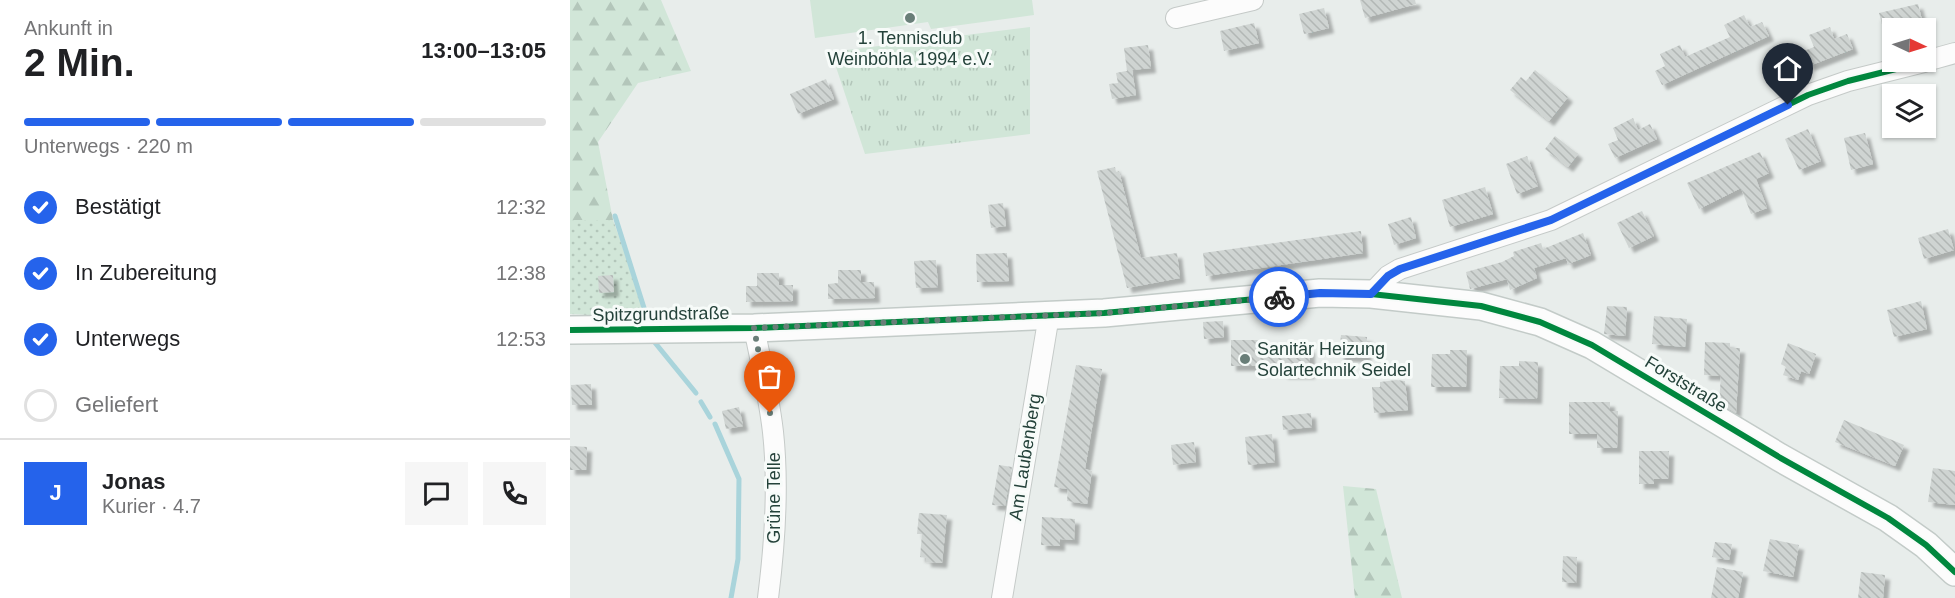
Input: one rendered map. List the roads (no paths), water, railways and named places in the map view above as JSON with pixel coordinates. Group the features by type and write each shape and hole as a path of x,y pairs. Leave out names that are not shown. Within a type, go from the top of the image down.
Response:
{"street":[{"path":"1176,18 1253,0"},
{"path":"1936,58 1955,53"},
{"path":"1371,294 1388,276 1400,269 1551,220 1808,95 1883,72"},
{"name":"Spitzgrundstraße","path":"570,330 754,328 1049,315 1161,309 1320,293 1371,294"},
{"name":"Forststraße","path":"1371,294 1480,306 1521,315 1575,337 1888,518 1926,545 1955,572"},
{"name":"Am Laubenberg","path":"1002,598 1049,315"},
{"name":"Grüne Telle","path":"754,328 773,431 776,474 773,555 768,598"}],"waterway":[{"path":"615,216 645,311"},
{"path":"652,339 696,393"},
{"path":"701,402 710,417"},
{"path":"715,424 739,479 738,559 731,598"}],"place":[{"name":"1. Tennisclub Weinböhla 1994 e.V.","path":"910,18"},
{"name":"Sanitär Heizung Solartechnik Seidel","path":"1245,359"}]}
